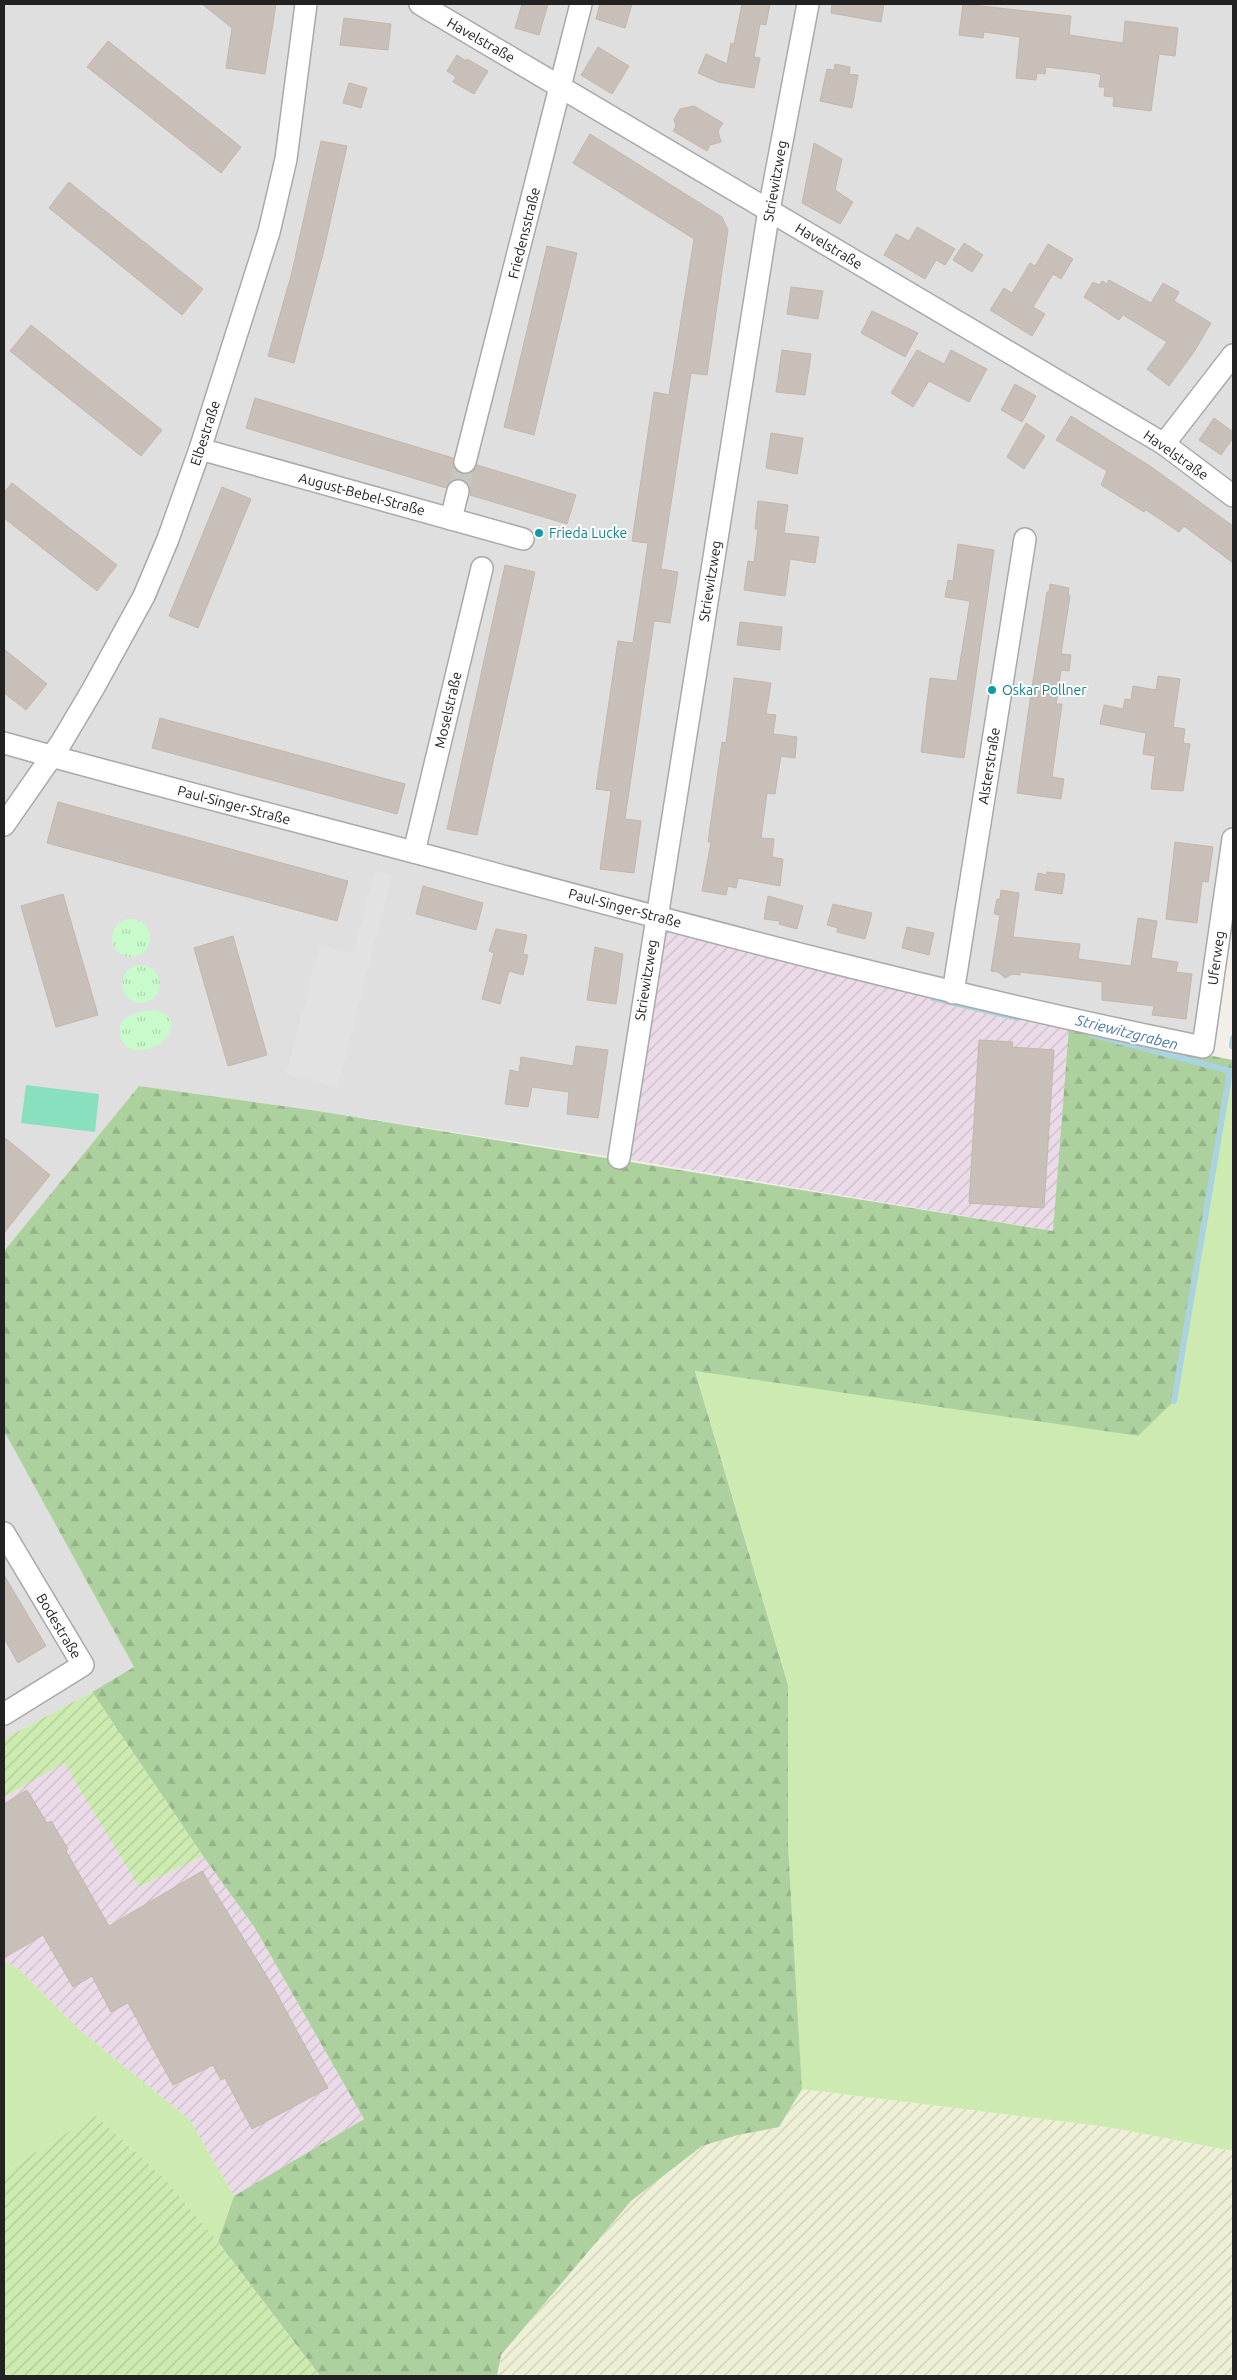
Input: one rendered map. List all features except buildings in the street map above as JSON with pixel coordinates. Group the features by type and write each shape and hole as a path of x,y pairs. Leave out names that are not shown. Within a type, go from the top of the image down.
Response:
{"street":[{"name":"Elbestraße","path":"4,825 61,743 93,689 144,596 168,539 200,449 269,232 286,159 306,4"},
{"name":"Havelstraße","path":"420,4 1164,444 1233,496"},
{"name":"Friedensstraße","path":"465,462 581,4"},
{"name":"Striewitzweg","path":"619,1158 769,210 808,4"},
{"path":"1164,444 1233,355"},
{"name":"August-Bebel-Straße","path":"200,449 523,539"},
{"path":"452,519 458,491"},
{"name":"Alsterstraße","path":"953,993 1025,539"},
{"name":"Moselstraße","path":"414,852 482,568"},
{"name":"Paul-Singer-Straße","path":"4,743 656,917 953,993 1070,1020 1203,1047"},
{"name":"Uferweg","path":"1203,1047 1233,839"},
{"name":"Bodestraße","path":"4,1533 83,1665 4,1714"}],"shaded area":[{"path":"4,4 1233,4 1233,839 1203,1047 619,1158 318,1111 139,1086 4,1251"},
{"path":"374,872 392,876 338,1087 286,1074 320,945 353,953"},
{"path":"656,917 1070,1020 1054,1231 619,1158"},
{"path":"4,1431 134,1667 92,1692 4,1739"},
{"path":"64,1762 139,1887 203,1856 255,1928 364,2119 234,2196 190,2120 82,2032 20,1970 4,1961 4,1797"}],"green space":[{"path":"131,919 144,925 150,938 144,951 131,957 118,951 112,938 118,925"},
{"path":"141,965 154,971 160,984 154,997 141,1003 128,997 122,984 128,971"},
{"path":"154,1010 165,1014 171,1020 172,1027 169,1034 163,1041 145,1050 129,1048 125,1045 120,1035 121,1025 128,1017 134,1014"},
{"path":"1069,1028 1233,1060 1174,1401 1138,1436 695,1371 788,1685 788,1844 802,2089 779,2127 738,2135 702,2146 631,2201 501,2355 497,2376 320,2376 218,2242 234,2196 364,2119 255,1928 203,1856 92,1692 134,1667 4,1431 4,1251 139,1086 318,1111 1053,1231"},
{"path":"1233,1067 1233,2151 1108,2127 802,2089 788,1844 788,1684 695,1370 1138,1436 1230,1071"},
{"path":"26,1085 99,1094 95,1132 21,1123"},
{"path":"92,1692 203,1856 139,1887 64,1763 4,1797 4,1739"},
{"path":"4,1961 20,1970 82,2032 190,2120 234,2196 218,2242 164,2178 95,2115 4,2172"},
{"path":"802,2089 1108,2127 1233,2151 1233,2376 497,2376 501,2355 631,2201 702,2146 738,2135 779,2127"},
{"path":"95,2115 164,2178 218,2242 320,2376 4,2376 4,2172"}],"waterway":[{"name":"Striewitzgraben","path":"933,998 1018,1018"},
{"name":"Striewitzgraben","path":"1091,1034 1230,1071 1174,1401"},
{"name":"Striewitzgraben","path":"1232,1046 1233,1038"}],"tunnel":[{"path":"458,491 465,462"}],"place":[{"name":"Frieda Lucke","path":"539,533"},
{"name":"Oskar Pollner","path":"992,690"}]}
